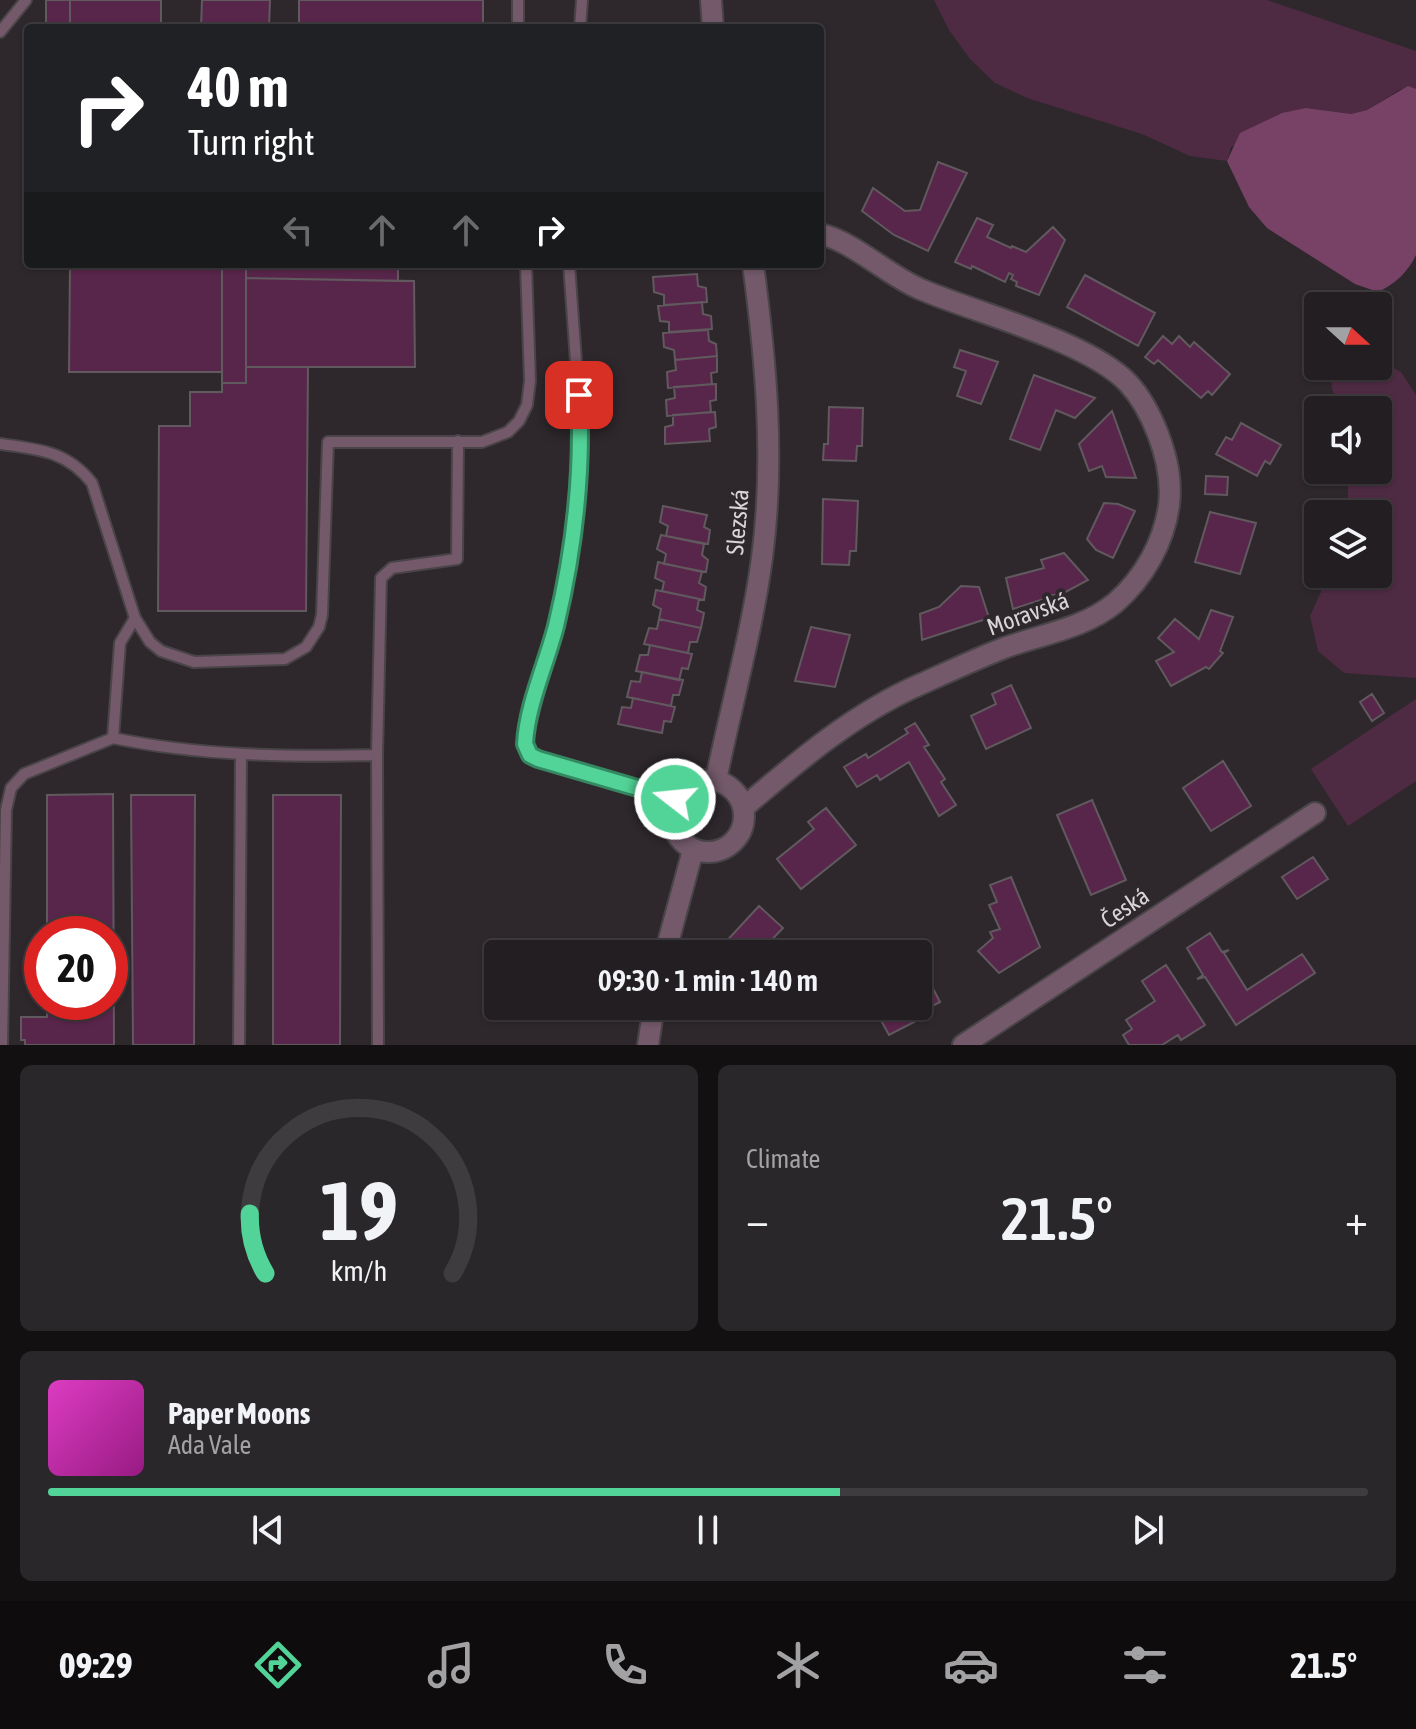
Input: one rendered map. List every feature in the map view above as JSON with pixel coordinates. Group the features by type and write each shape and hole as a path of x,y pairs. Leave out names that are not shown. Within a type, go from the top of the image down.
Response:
{"street":[{"path":"711,0 713,24"},
{"name":"Moravská","path":"743,808 831,736 874,707 1004,648 1082,624 1115,603 1138,579 1157,549 1166,524 1171,493 1168,460 1154,422 1140,398 1109,367 1080,351 904,282 840,242 824,236"},
{"name":"Slezská","path":"716,780 762,557 768,464 767,367 754,268"},
{"path":"716,780 734,790 743,808 741,831 735,840 716,852 693,850 676,834 671,810 675,799 692,783 716,780"},
{"name":"Česká","path":"963,1045 1315,813"},
{"path":"669,940 693,850"},
{"path":"648,1045 652,1020"}],"lane":[{"path":"0,32 26,0"},
{"path":"518,0 518,24"},
{"path":"580,24 582,0"},
{"path":"0,444 60,455 72,462 92,483 135,618 150,642 161,651 183,660 276,661 293,656 314,637 322,615 328,442 482,442 508,432 519,421 527,405 530,381 526,268"},
{"path":"569,268 580,417 578,484 570,554 556,625 525,744 530,755 538,759 675,799"},
{"path":"378,1045 377,755 381,578 392,568 457,559 458,441"},
{"path":"113,738 120,643 135,618"},
{"path":"2,1045 6,810 11,788 24,774 113,738 167,749 241,754 296,757 377,755"},
{"path":"239,1045 241,754"}],"shaded area":[{"path":"934,0 1267,0 1416,51 1416,89 1401,89 1367,110 1351,114 1306,108 1231,147 1227,161 1190,156 1142,134 1027,98 995,83 970,59 949,30"},
{"path":"1408,86 1416,89 1416,255 1400,277 1378,292 1355,284 1267,228 1249,207 1227,161 1240,133 1282,113 1306,108 1351,114 1367,110"},
{"path":"1392,367 1401,372 1416,395 1416,678 1344,673 1318,651 1310,616 1323,588 1392,588 1392,500 1348,500 1348,484 1392,484 1392,396 1335,396 1331,380 1392,380"},
{"path":"1416,699 1416,781 1348,826 1311,769"}],"building":[{"path":"46,0 70,0 70,24 46,24"},
{"path":"70,0 161,0 161,24 70,24"},
{"path":"202,0 270,0 269,24 201,24"},
{"path":"299,0 483,0 483,24 299,24"},
{"path":"938,162 967,173 928,251 894,235 862,211 873,188 905,211 920,210"},
{"path":"977,218 993,225 987,237 1026,252 1053,227 1065,240 1039,295 1016,286 1017,282 1011,279 1013,275 1009,273 1005,282 972,266 971,269 955,262"},
{"path":"70,268 222,268 222,372 69,372"},
{"path":"222,268 246,268 246,383 222,383"},
{"path":"246,268 398,268 398,281 246,278"},
{"path":"697,274 698,286 706,288 707,302 664,305 664,295 654,292 653,277"},
{"path":"1085,275 1155,313 1138,346 1067,307"},
{"path":"246,278 414,281 415,367 246,367"},
{"path":"702,302 703,314 711,316 712,329 669,332 669,322 660,321 658,306"},
{"path":"708,330 709,341 716,344 717,356 675,360 674,350 664,347 663,333"},
{"path":"1163,336 1172,344 1179,336 1190,347 1194,342 1230,374 1212,395 1208,391 1201,398 1158,360 1154,364 1145,357"},
{"path":"960,350 998,362 981,404 957,396 966,371 954,367"},
{"path":"717,356 717,372 711,373 712,384 668,388 667,372 676,370 675,360"},
{"path":"246,367 308,367 306,611 158,611 159,426 190,426 190,392 222,392 222,383 246,383"},
{"path":"1034,375 1095,398 1075,418 1056,410 1040,450 1010,439"},
{"path":"716,384 716,400 710,401 711,412 667,416 666,400 675,398 674,387"},
{"path":"829,407 863,408 862,446 857,446 856,461 823,460 824,444 828,444"},
{"path":"1112,411 1136,478 1106,477 1102,466 1089,471 1079,444"},
{"path":"715,412 716,427 709,429 710,441 665,444 665,427 673,425 673,415"},
{"path":"1241,423 1281,445 1270,464 1265,461 1257,476 1216,454 1226,437 1232,440"},
{"path":"1206,476 1228,477 1227,495 1205,494"},
{"path":"823,499 858,501 856,551 850,551 849,565 822,564"},
{"path":"1104,503 1118,504 1135,511 1113,558 1096,550 1087,539"},
{"path":"663,506 707,515 704,527 710,530 708,544 666,536 668,526 660,522"},
{"path":"1210,512 1256,523 1240,574 1195,562"},
{"path":"661,535 704,544 702,555 708,560 706,572 664,564 666,554 657,549"},
{"path":"1064,553 1088,580 1060,595 1050,595 1013,609 1006,578 1044,568 1041,560"},
{"path":"658,562 702,572 699,583 706,587 704,600 662,591 664,582 655,578"},
{"path":"961,586 979,587 989,618 922,640 920,614 939,607"},
{"path":"656,590 699,599 697,610 704,613 701,628 659,619 661,609 653,605"},
{"path":"1211,610 1233,617 1220,651 1223,653 1209,669 1206,667 1171,686 1156,661 1174,652 1158,638 1175,619 1199,639"},
{"path":"659,619 701,628 697,642 690,642 688,653 644,644 649,628 657,629"},
{"path":"811,627 850,635 835,687 795,681"},
{"path":"650,645 692,654 688,669 682,668 679,680 636,671 640,655 648,655"},
{"path":"642,672 683,680 679,695 673,695 671,706 627,697 631,681 640,682"},
{"path":"1011,685 1031,728 986,749 971,716 996,704 992,694"},
{"path":"1372,694 1384,713 1372,721 1360,702"},
{"path":"633,698 675,707 671,722 664,721 662,733 618,724 622,707 631,708"},
{"path":"915,723 929,745 924,747 945,779 941,782 956,805 939,816 909,762 880,780 877,775 857,787 844,767 866,754 868,758 908,733 905,729"},
{"path":"1223,761 1251,806 1211,831 1183,788"},
{"path":"113,794 113,916 47,916 47,795"},
{"path":"131,795 195,795 194,1045 133,1045"},
{"path":"273,795 341,795 340,1045 273,1045"},
{"path":"1092,800 1126,880 1091,895 1057,815"},
{"path":"826,808 856,845 801,889 777,859 814,829 808,822"},
{"path":"1313,857 1328,879 1297,899 1282,877"},
{"path":"1011,877 1040,947 999,973 978,951 993,938 990,932 1000,929 989,905 997,902 990,885"},
{"path":"759,906 783,928 771,940 728,940"},
{"path":"1210,933 1222,952 1229,950 1224,953 1247,990 1302,954 1315,973 1236,1025 1205,977 1197,979 1203,975 1187,948"},
{"path":"1166,965 1205,1025 1181,1040 1178,1035 1162,1045 1129,1045 1123,1035 1132,1029 1126,1020 1155,1001 1142,981"},
{"path":"932,986 940,1002 932,1006"},
{"path":"21,1017 24,1020 114,1020 114,1045 25,1045 25,1040 21,1040"},
{"path":"881,1020 915,1020 916,1021 889,1035"}],"route":[{"path":"579,395 578,484 570,554 556,625 525,744 530,755 538,759 675,799"}]}
